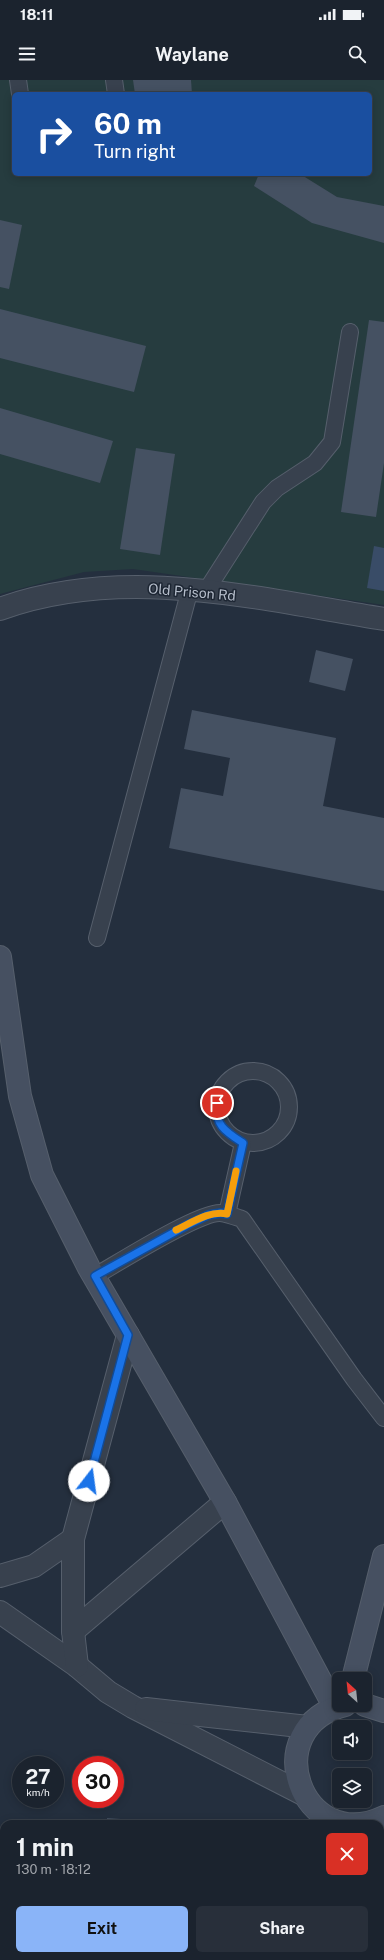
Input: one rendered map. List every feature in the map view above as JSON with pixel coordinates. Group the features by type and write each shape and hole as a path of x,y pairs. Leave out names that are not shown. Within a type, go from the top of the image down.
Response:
{"street":[{"name":"Old Prison Rd","path":"0,609 58,594 108,588 166,587 198,590 384,619"},
{"path":"0,957 20,1096 28,1132 42,1175 128,1335 332,1692"},
{"path":"77,1666 73,1631 73,1539 128,1335"},
{"path":"73,1631 224,1502"},
{"path":"0,1576 34,1566 73,1539"},
{"path":"355,1672 384,1556"},
{"path":"0,1612 77,1666 108,1692 133,1707 303,1794"},
{"path":"133,1707 308,1727"},
{"path":"372,1707 384,1711"},
{"path":"332,1710 320,1716 308,1727 299,1743 295,1760 297,1778 303,1794 312,1806 332,1820"}],"lane":[{"path":"18,80 20,92"},
{"path":"114,80 116,92"},
{"path":"97,938 198,590 263,502 277,488 315,463 332,442 350,332"},
{"path":"252,1069 273,1075 286,1090 290,1111 282,1130 264,1142 243,1143 225,1132 216,1113 218,1092 232,1076 252,1069"},
{"path":"227,1214 243,1143"},
{"path":"95,1276 208,1215 221,1213 242,1219 354,1380 384,1418"}],"green space":[{"path":"0,80 384,80 384,605 133,569 84,572 0,594"}],"water":[{"path":"374,546 384,548 384,591 367,588"}],"building":[{"path":"133,80 191,80 192,92 135,92"},
{"path":"258,176 303,176 337,197 384,206 384,243 312,223 254,186"},
{"path":"0,220 22,225 9,289 0,287"},
{"path":"0,309 146,346 134,392 0,358"},
{"path":"369,320 384,322 384,463 376,517 341,512"},
{"path":"0,408 113,441 100,483 0,454"},
{"path":"136,448 175,454 160,555 120,549"},
{"path":"316,650 353,659 345,691 309,682"},
{"path":"192,710 336,738 323,806 384,818 384,891 169,848 181,788 223,796 230,758 184,749"},
{"path":"107,1818 135,1820 107,1820"}],"slow traffic":[{"path":"176,1230 208,1215 221,1213 227,1214 236,1171"}],"route":[{"path":"89,1481 128,1335 95,1276 160,1239 208,1215 221,1213 227,1214 243,1143 225,1132 216,1113 217,1103"}]}
